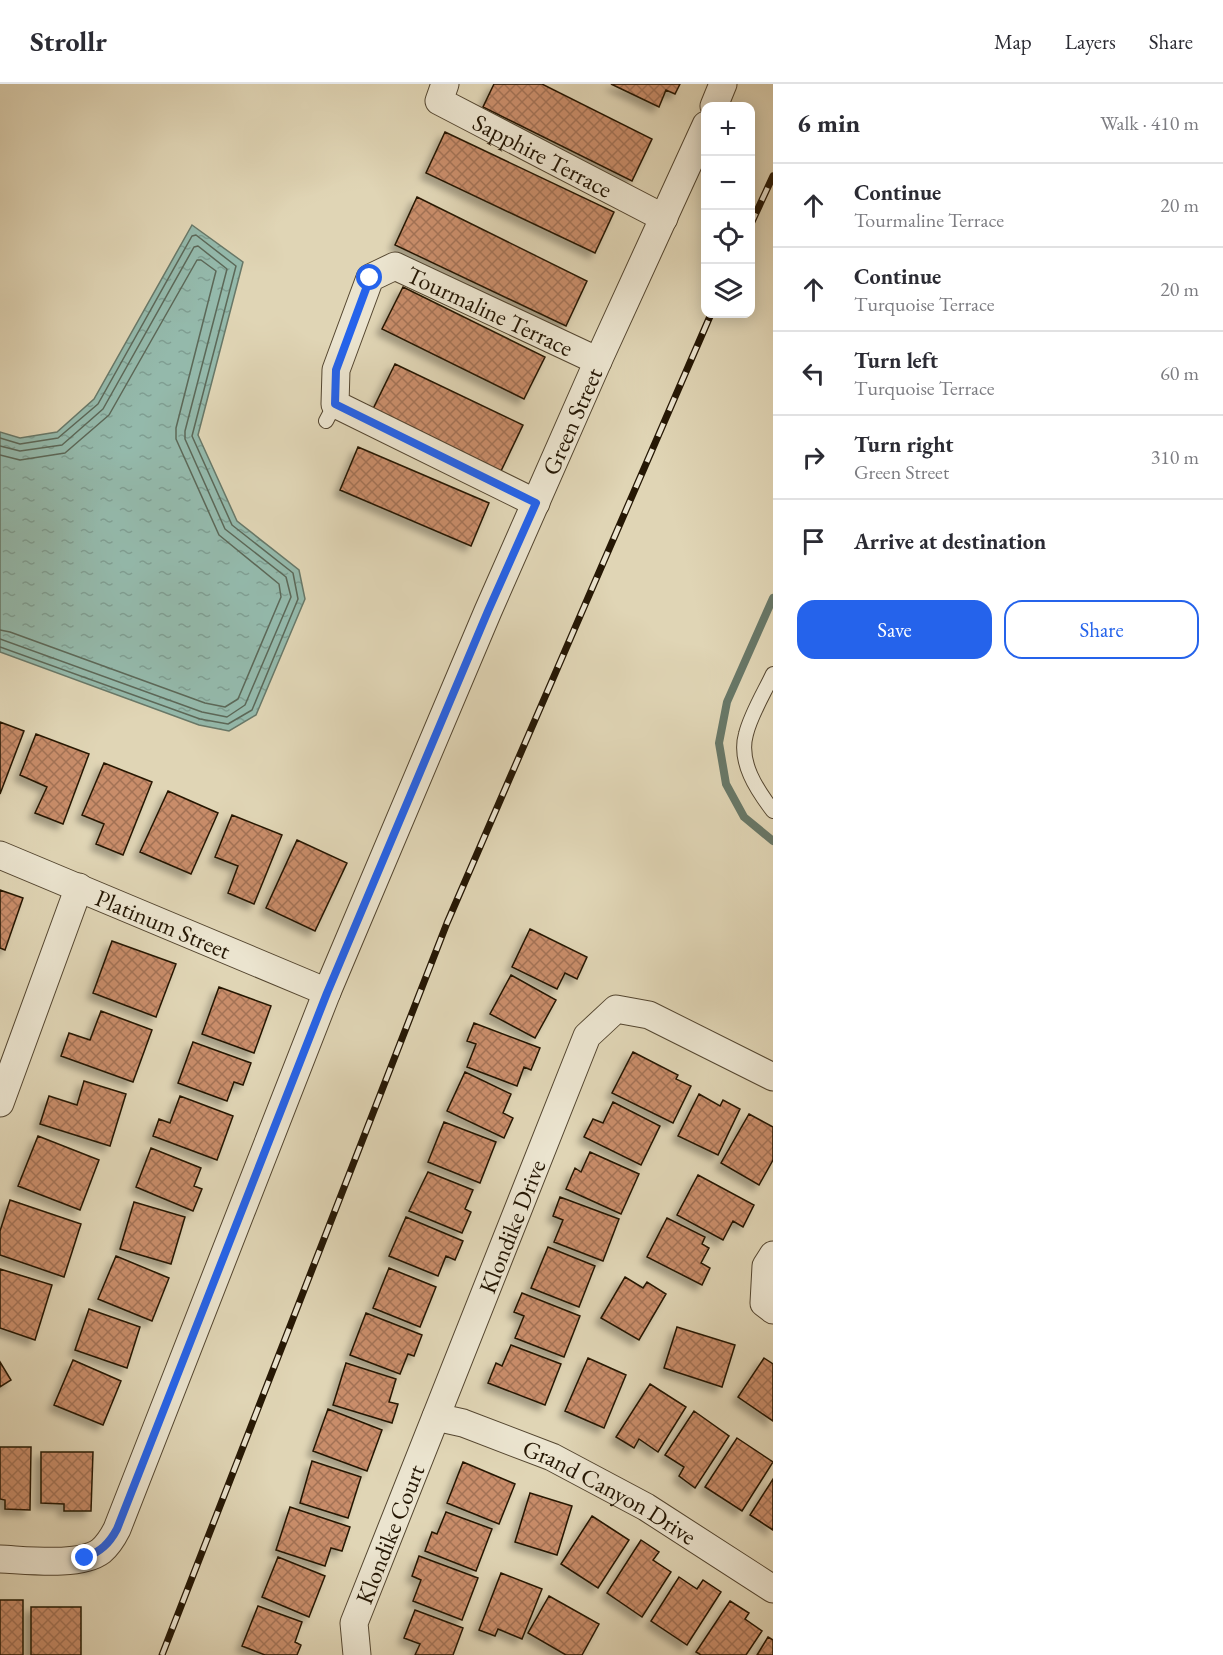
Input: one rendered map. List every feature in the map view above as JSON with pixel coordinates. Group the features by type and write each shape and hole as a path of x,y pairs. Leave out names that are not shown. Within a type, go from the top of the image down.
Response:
{"street":[{"name":"Sapphire Terrace","path":"445,84 439,101 664,218"},
{"path":"716,102 723,84"},
{"name":"Green Street","path":"0,1559 85,1558 99,1552 110,1542 117,1529 327,993 488,611 701,134"},
{"name":"Tourmaline Terrace","path":"536,503 331,412 336,370 370,278 395,266 598,361"},
{"name":"Platinum Street","path":"0,855 327,993"},
{"path":"0,1103 79,887"},
{"name":"Klondike Drive","path":"436,1417 587,1036 616,1009 649,1015 773,1077"},
{"path":"773,1256 766,1266 764,1303 773,1310"},
{"name":"Grand Canyon Drive","path":"436,1417 463,1423 552,1457 646,1507 773,1589"},
{"name":"Klondike Court","path":"357,1655 354,1623 436,1417"}],"lane":[{"path":"773,674 746,734 744,755 757,791 773,811"}],"water":[{"path":"192,225 243,262 198,435 237,521 299,570 305,599 256,715 229,731 199,725 0,652 0,432 20,438 57,432 94,399"}],"building":[{"path":"494,84 542,84 652,139 632,181 483,107"},
{"path":"611,84 680,84 675,94 666,90 659,107"},
{"path":"445,132 614,212 595,253 426,173"},
{"path":"417,197 587,281 566,326 395,245"},
{"path":"403,287 545,357 524,399 382,329"},
{"path":"395,364 523,425 501,471 373,409"},
{"path":"358,447 489,503 471,546 340,490"},
{"path":"0,722 24,731 0,794"},
{"path":"36,734 89,754 63,824 35,813 47,787 20,775"},
{"path":"104,763 152,782 123,855 96,844 104,824 82,815"},
{"path":"168,791 218,813 191,874 140,852"},
{"path":"232,815 282,835 254,904 228,893 238,866 215,857"},
{"path":"297,840 347,863 315,931 266,908"},
{"path":"0,890 23,898 5,950 0,948"},
{"path":"530,929 587,957 577,979 565,973 557,989 512,967"},
{"path":"112,941 176,964 156,1017 93,993"},
{"path":"511,975 556,1000 535,1038 490,1014"},
{"path":"219,987 271,1006 254,1053 202,1034"},
{"path":"101,1011 152,1030 133,1082 61,1056 69,1033 90,1040"},
{"path":"474,1023 540,1048 531,1070 524,1067 517,1086 467,1067 476,1044 467,1041"},
{"path":"193,1042 251,1063 243,1085 234,1082 227,1101 178,1083"},
{"path":"633,1052 678,1075 676,1079 691,1086 673,1123 612,1093"},
{"path":"465,1072 511,1094 503,1113 513,1118 504,1138 447,1111"},
{"path":"84,1081 126,1094 110,1146 40,1124 49,1096 77,1105"},
{"path":"699,1094 720,1106 723,1100 740,1109 718,1155 678,1136"},
{"path":"180,1096 233,1116 217,1160 153,1136 159,1119 170,1123"},
{"path":"613,1102 660,1126 641,1165 584,1137 593,1119 603,1123"},
{"path":"749,1114 773,1127 773,1160 759,1185 721,1163"},
{"path":"444,1122 496,1142 480,1183 428,1162"},
{"path":"38,1136 99,1160 80,1210 18,1186"},
{"path":"151,1148 201,1168 194,1186 202,1189 193,1211 136,1187"},
{"path":"590,1152 639,1174 621,1214 566,1189 575,1168 581,1172"},
{"path":"428,1172 473,1190 465,1209 471,1212 462,1233 409,1211"},
{"path":"698,1175 754,1205 743,1227 733,1221 723,1240 677,1215"},
{"path":"560,1197 619,1219 603,1261 554,1242 563,1220 553,1216"},
{"path":"10,1200 81,1224 64,1277 0,1255 0,1231"},
{"path":"134,1202 185,1217 171,1264 120,1249"},
{"path":"406,1217 463,1241 455,1260 446,1256 438,1276 389,1256"},
{"path":"667,1218 705,1237 702,1244 709,1248 701,1263 710,1268 702,1285 647,1257"},
{"path":"548,1247 595,1266 579,1307 531,1288"},
{"path":"116,1256 169,1278 152,1321 98,1299"},
{"path":"389,1268 436,1287 420,1327 373,1308"},
{"path":"0,1269 52,1285 35,1340 0,1328"},
{"path":"625,1277 643,1288 647,1282 666,1294 639,1340 601,1318"},
{"path":"522,1293 580,1316 564,1357 515,1338 524,1316 514,1312"},
{"path":"89,1309 140,1327 127,1368 75,1350"},
{"path":"366,1313 422,1335 414,1356 408,1354 400,1374 350,1355"},
{"path":"677,1327 735,1345 722,1387 664,1368"},
{"path":"511,1345 561,1364 545,1405 488,1383 496,1363 502,1366"},
{"path":"588,1358 626,1375 604,1428 565,1411"},
{"path":"764,1358 773,1364 773,1421 738,1397"},
{"path":"73,1360 121,1381 103,1425 54,1405"},
{"path":"0,1362 11,1380 0,1387"},
{"path":"346,1363 396,1379 389,1402 398,1404 392,1423 333,1405"},
{"path":"650,1384 686,1407 658,1452 639,1439 634,1448 616,1437"},
{"path":"328,1409 382,1430 367,1471 313,1451"},
{"path":"694,1411 729,1436 695,1488 679,1476 684,1467 665,1455"},
{"path":"737,1438 773,1462 742,1511 705,1487"},
{"path":"0,1447 31,1447 30,1510 5,1509 5,1500 0,1499"},
{"path":"41,1452 93,1452 91,1511 64,1511 64,1504 41,1503"},
{"path":"312,1461 361,1477 348,1518 300,1503"},
{"path":"463,1462 515,1484 499,1524 447,1503"},
{"path":"773,1479 773,1530 750,1515"},
{"path":"530,1493 572,1506 557,1555 515,1542"},
{"path":"290,1507 350,1527 342,1551 331,1548 325,1566 276,1550"},
{"path":"446,1512 492,1529 476,1571 425,1551 432,1532 437,1534"},
{"path":"592,1516 629,1540 598,1588 561,1564"},
{"path":"641,1540 659,1552 653,1560 671,1572 642,1617 607,1593"},
{"path":"419,1556 478,1578 462,1620 413,1601 421,1580 412,1576"},
{"path":"278,1557 325,1576 309,1617 262,1597"},
{"path":"501,1573 542,1589 522,1639 498,1629 495,1636 479,1630"},
{"path":"679,1577 697,1589 703,1580 721,1592 687,1645 651,1621"},
{"path":"549,1596 599,1624 582,1655 566,1655 528,1633"},
{"path":"0,1600 23,1600 23,1655 0,1655"},
{"path":"730,1601 749,1613 745,1619 762,1631 746,1655 701,1655 696,1652"},
{"path":"258,1606 302,1622 295,1642 301,1645 297,1655 265,1655 242,1646"},
{"path":"31,1607 81,1607 81,1655 31,1655"},
{"path":"415,1610 463,1628 453,1655 415,1655 420,1644 404,1638"},
{"path":"768,1637 773,1640 773,1655 757,1655"}],"waterway":[{"path":"773,598 727,702 719,743 726,784 744,817 773,841"}],"railway":[{"path":"755,215 773,176"},
{"path":"162,1655 447,923 709,318"}],"route":[{"path":"85,1558 99,1552 110,1542 117,1529 327,993 536,503 335,404 336,370 370,278"}]}
